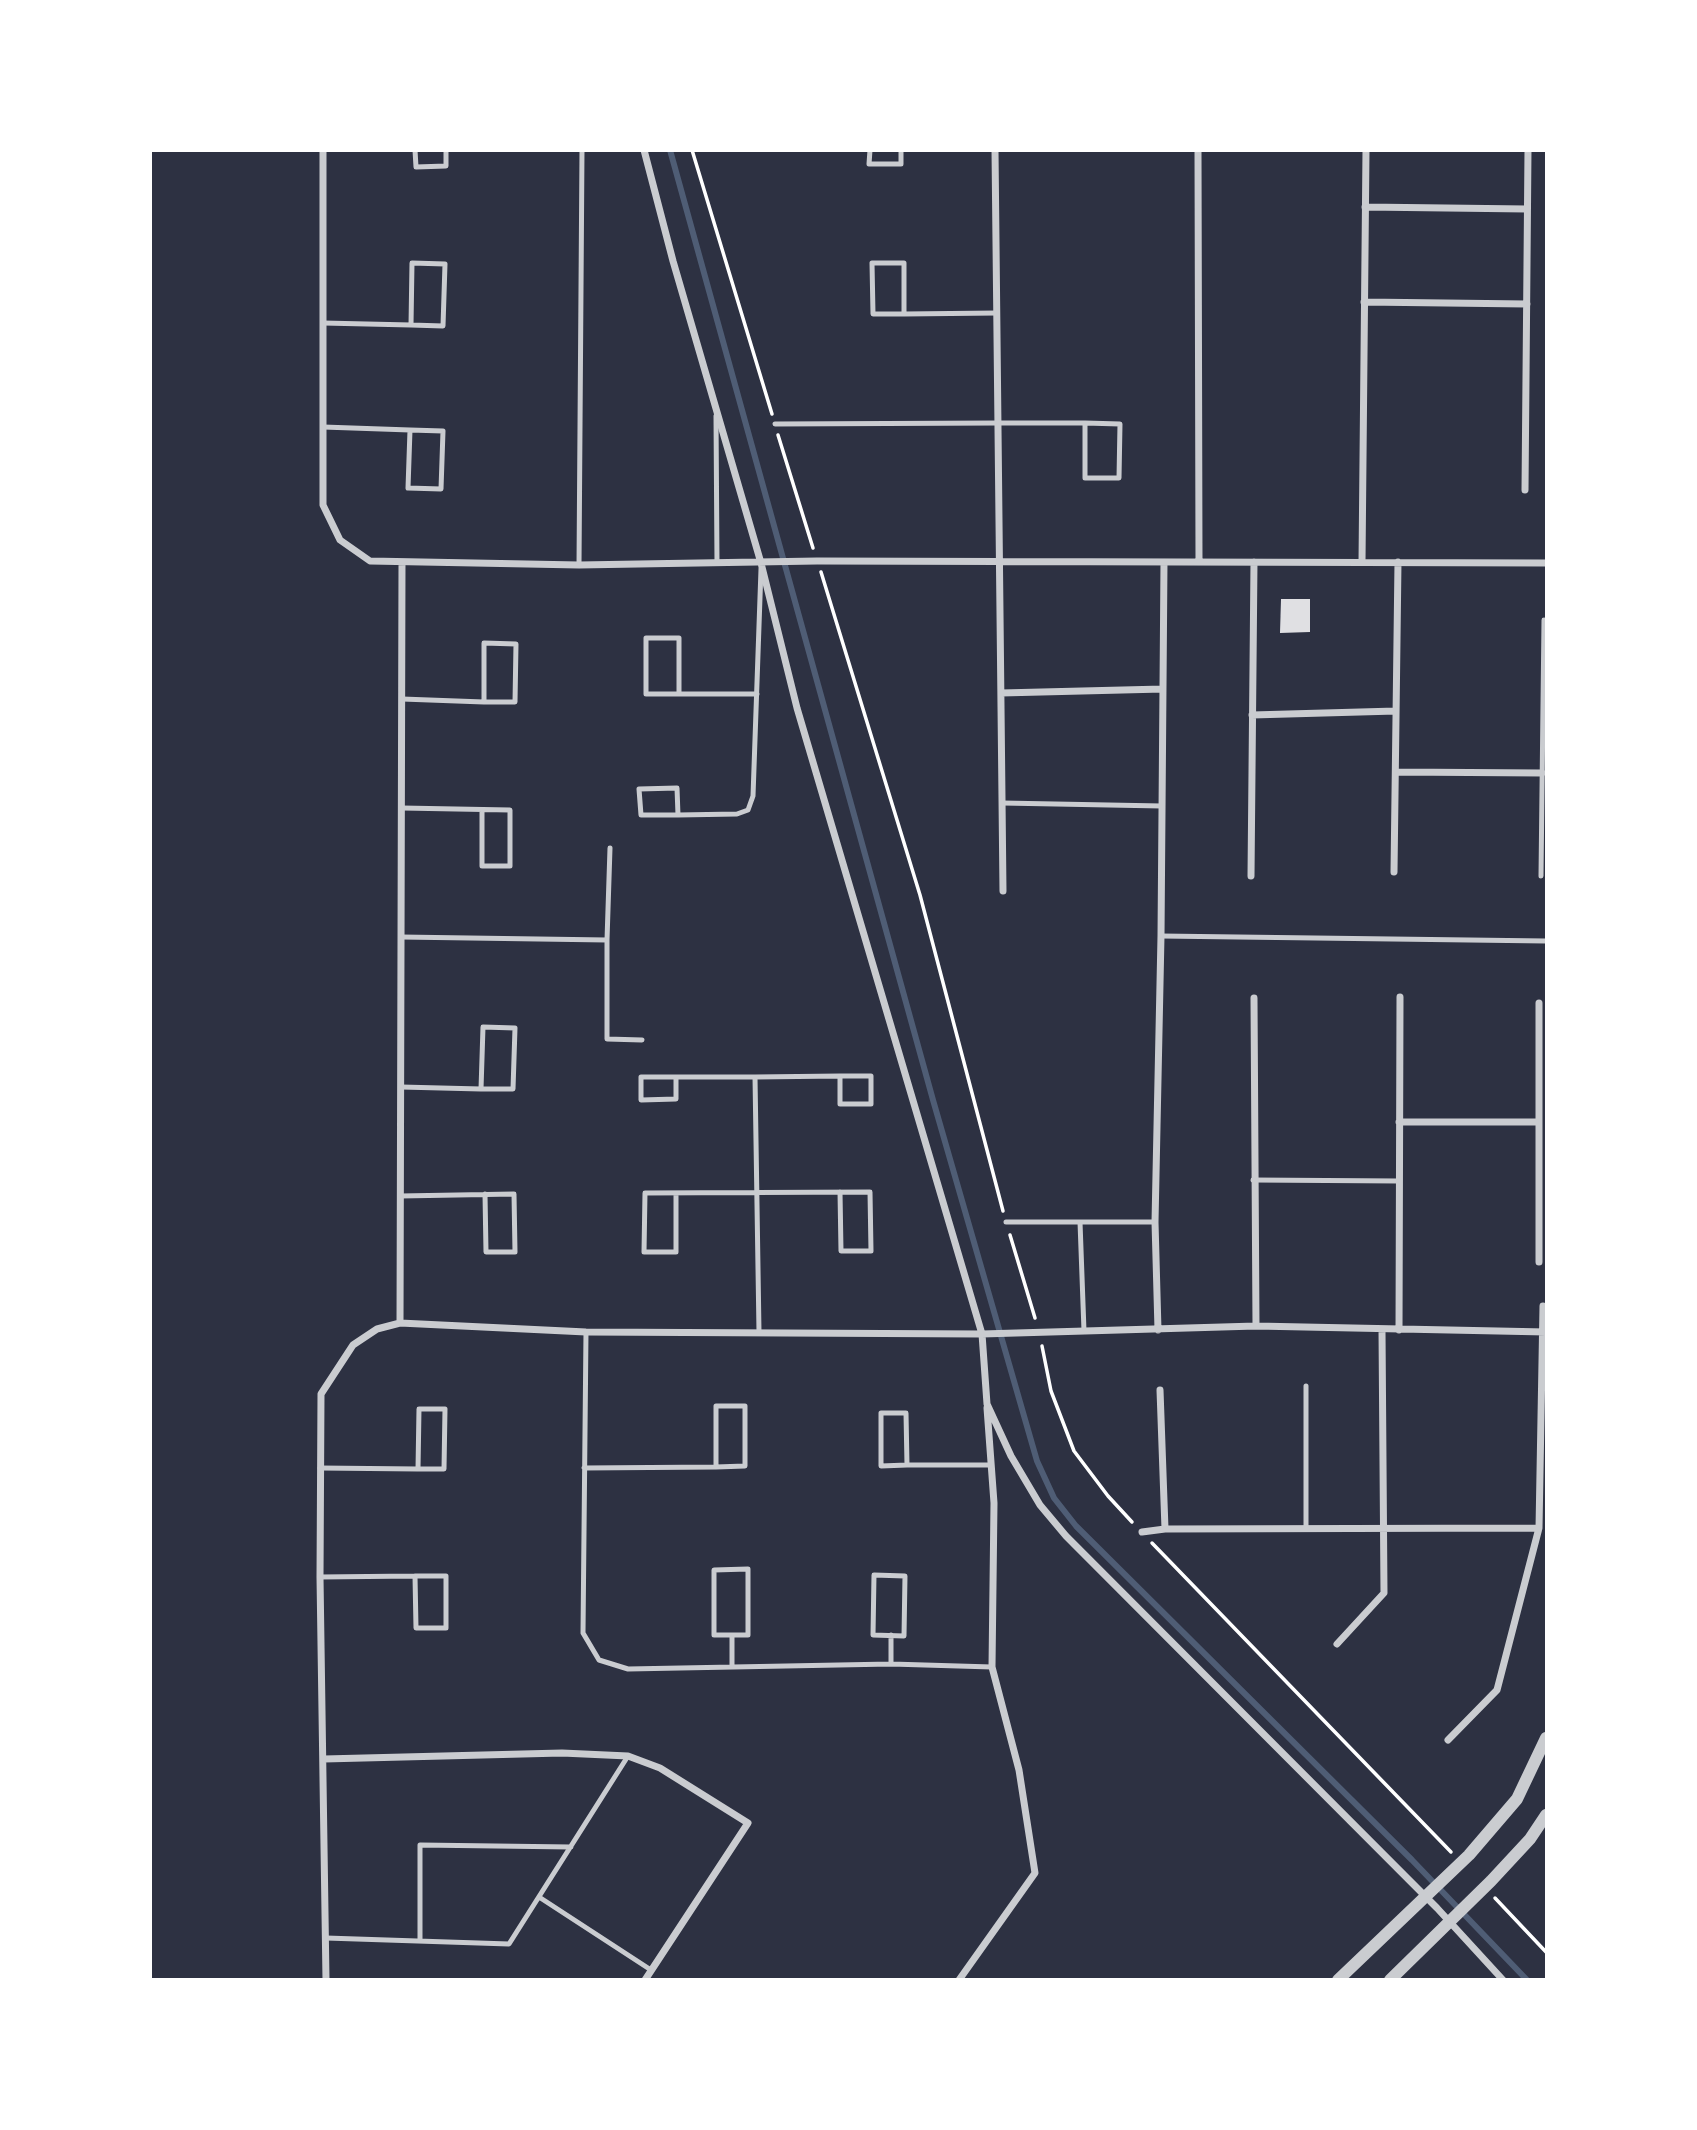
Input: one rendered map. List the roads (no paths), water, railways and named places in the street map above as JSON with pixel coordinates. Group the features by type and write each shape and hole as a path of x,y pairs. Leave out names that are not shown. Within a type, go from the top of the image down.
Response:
{"street":[{"path":"323,150 323,505 340,540 370,561 579,565 817,561 1546,562"},
{"path":"644,150 761,563 797,708 982,1334 994,1503 992,1667 1019,1770 1035,1873 959,1979"},
{"path":"995,150 1003,891"},
{"path":"1198,150 1199,562"},
{"path":"1362,562 1366,150"},
{"path":"1525,490 1528,150"},
{"path":"1365,207 1527,209"},
{"path":"1364,302 1527,304"},
{"path":"400,1323 402,562"},
{"path":"1158,1329 1155,1222 1164,562"},
{"path":"1251,876 1254,562"},
{"path":"1394,872 1398,562"},
{"path":"1001,693 1163,689"},
{"path":"1252,715 1396,711"},
{"path":"1396,772 1542,773"},
{"path":"1399,1330 1400,997"},
{"path":"1254,998 1255,1326"},
{"path":"1539,1003 1539,1262"},
{"path":"1399,1122 1539,1122"},
{"path":"1448,1740 1497,1690 1539,1528 1543,1306"},
{"path":"326,1979 320,1577 321,1394 353,1345 377,1329 400,1323 586,1332 982,1334 1255,1326 1546,1332"},
{"path":"1337,1644 1384,1593 1382,1330"},
{"path":"1160,1390 1165,1529"},
{"path":"987,1404 1012,1457 1035,1495 1066,1536 1428,1899 1503,1979"},
{"path":"1142,1532 1165,1529 1539,1528"},
{"path":"1338,1979 1414,1907 1517,1799 1546,1738"},
{"path":"324,1759 562,1753 628,1756 660,1768 748,1824 645,1979"},
{"path":"1390,1979 1491,1881 1530,1839 1546,1815"},
{"path":"1530,1839 1546,1830"}],"lane":[{"path":"415,150 416,167 446,166 446,150"},
{"path":"579,565 582,150"},
{"path":"870,150 869,164 901,164 901,150"},
{"path":"323,323 443,326 445,264 412,263 411,325"},
{"path":"904,314 904,263 872,263 873,314 904,314 997,313"},
{"path":"716,411 717,563"},
{"path":"775,424 1085,423 1120,424 1119,478 1084,478 1085,423"},
{"path":"323,427 443,431 441,489 408,488 410,430"},
{"path":"677,815 677,788 639,789 641,815 677,815 737,814 748,810 753,796 761,563"},
{"path":"1541,876 1544,620"},
{"path":"679,694 679,638 646,638 646,694 679,694 757,694"},
{"path":"402,699 484,702 515,702 516,643 484,643 484,702"},
{"path":"1002,803 1162,806"},
{"path":"402,808 510,810 510,866 482,866 482,810"},
{"path":"610,848 607,1039 642,1040"},
{"path":"1161,936 1546,941"},
{"path":"401,937 607,940"},
{"path":"401,1087 481,1089 513,1089 515,1028 483,1027 481,1089"},
{"path":"676,1077 676,1099 641,1100 641,1077 676,1077 755,1077 840,1076 872,1076 871,1104 840,1104 840,1076"},
{"path":"755,1077 759,1332"},
{"path":"1254,1180 1399,1181"},
{"path":"676,1193 676,1252 645,1252 645,1193 840,1192 870,1192 871,1251 841,1251 840,1192"},
{"path":"400,1196 514,1194 515,1252 486,1252 485,1195"},
{"path":"1006,1222 1155,1222"},
{"path":"1080,1222 1084,1331"},
{"path":"586,1332 583,1633 599,1660 628,1669 891,1664 992,1667"},
{"path":"1306,1386 1306,1529"},
{"path":"584,1468 716,1467 745,1466 745,1406 716,1406 716,1467"},
{"path":"320,1468 418,1469 444,1469 445,1409 419,1409 418,1469"},
{"path":"906,1465 906,1413 881,1413 881,1465 906,1465 991,1465"},
{"path":"748,1569 748,1635 732,1635 714,1635 714,1570 748,1569"},
{"path":"874,1575 905,1576 904,1636 891,1635 873,1635 874,1575"},
{"path":"320,1577 415,1576 446,1576 446,1628 416,1628 415,1576"},
{"path":"732,1635 732,1667"},
{"path":"891,1635 891,1664"},
{"path":"326,1938 509,1944 628,1756"},
{"path":"420,1940 420,1845 570,1847"},
{"path":"539,1897 651,1970"}],"waterway":[{"path":"670,150 933,1100 1037,1461 1054,1498 1076,1526 1412,1860 1527,1980"}]}
